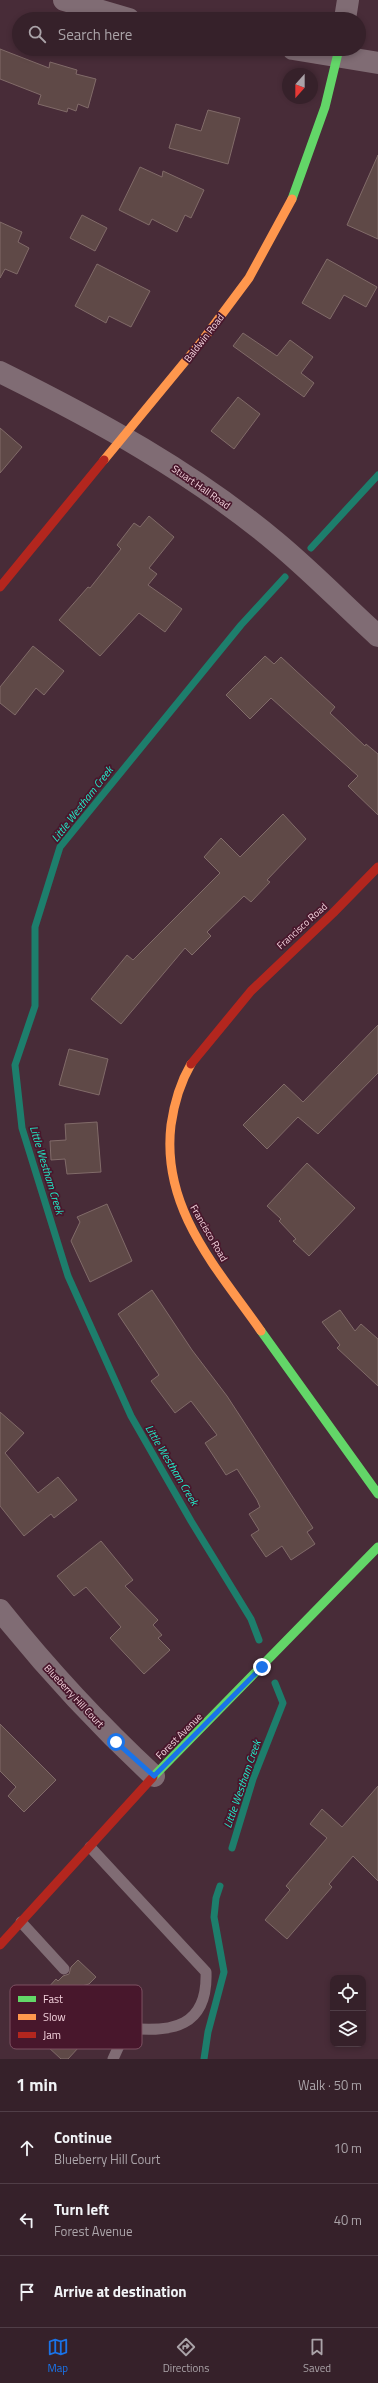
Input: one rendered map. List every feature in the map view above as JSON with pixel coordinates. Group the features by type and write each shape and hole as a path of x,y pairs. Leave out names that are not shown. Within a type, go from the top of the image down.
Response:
{"street":[{"path":"64,0 105,12"},
{"path":"346,12 348,0"},
{"name":"Baldwin Road","path":"0,587 202,341 249,278 290,205 325,107 338,56"},
{"path":"351,56 378,63"},
{"name":"Stuart Hall Road","path":"0,372 78,410 169,464 233,509 276,542 378,636"},
{"name":"Francisco Road","path":"378,867 320,926 272,969 234,1008 193,1060 183,1078 174,1107 170,1134 174,1189 187,1220 207,1255 378,1494"},
{"name":"Forest Avenue","path":"0,1945 154,1776 378,1547"},
{"name":"Blueberry Hill Court","path":"0,1610 48,1670 116,1742 154,1776"}],"lane":[{"path":"90,1847 206,1972 206,1984 200,2007 182,2025 164,2030 142,2029"},
{"path":"21,1922 64,1969"},
{"path":"113,2059 118,2049"}],"building":[{"path":"0,49 12,54 12,56 18,56 49,68 50,62 77,70 76,74 96,79 88,108 78,104 76,111 68,108 67,112 38,104 41,95 0,79"},
{"path":"208,110 240,118 228,164 169,148 176,124 201,131"},
{"path":"378,155 378,239 347,225"},
{"path":"140,167 162,177 163,171 204,190 191,218 185,215 177,232 152,219 149,225 119,210"},
{"path":"82,215 107,228 95,251 70,238"},
{"path":"0,222 22,232 18,242 29,248 17,274 5,269 0,278"},
{"path":"327,259 377,287 366,307 344,295 330,319 302,303"},
{"path":"97,264 150,291 131,327 109,316 106,323 75,306"},
{"path":"243,333 277,356 290,340 313,357 301,373 314,383 304,397 233,346"},
{"path":"238,397 260,414 234,449 211,431"},
{"path":"0,428 22,447 0,473"},
{"path":"149,516 174,537 149,568 157,574 148,585 182,609 165,632 139,613 100,656 59,620 88,587 90,588 121,549 117,545 134,523 140,527"},
{"path":"33,646 64,671 44,695 36,688 15,715 0,703 0,687"},
{"path":"265,656 274,664 281,657 335,707 330,713 365,746 366,744 378,754 378,815 348,786 358,776 271,698 250,719 226,695"},
{"path":"283,814 306,839 267,880 270,882 251,902 244,896 207,932 211,936 192,955 185,948 121,1024 91,999 127,955 133,960 220,873 204,857 221,838 240,857"},
{"path":"378,1025 378,1073 318,1134 298,1117 267,1149 243,1125 284,1084 303,1102"},
{"path":"69,1049 108,1059 99,1095 59,1085"},
{"path":"97,1122 101,1172 67,1174 65,1159 51,1160 50,1141 66,1140 65,1124"},
{"path":"307,1163 355,1208 309,1256 293,1241 296,1239 279,1221 281,1219 267,1206"},
{"path":"107,1204 132,1261 90,1282 71,1241 80,1222 77,1217"},
{"path":"152,1290 192,1350 227,1396 313,1528 307,1532 315,1544 291,1560 282,1546 266,1557 251,1535 259,1530 249,1514 260,1507 257,1500 237,1469 226,1475 205,1443 217,1435 191,1401 175,1413 151,1381 159,1375 118,1314"},
{"path":"340,1310 355,1331 361,1324 378,1339 378,1386 337,1348 340,1345 322,1322"},
{"path":"0,1412 24,1433 5,1453 38,1493 58,1477 77,1500 54,1518 51,1514 24,1536 0,1506"},
{"path":"101,1541 133,1580 125,1586 158,1620 153,1625 162,1635 158,1638 170,1650 144,1674 110,1638 121,1627 86,1587 74,1596 57,1576"},
{"path":"0,1724 56,1780 24,1812 8,1796 16,1787 0,1771"},
{"path":"378,1786 378,1881 353,1856 329,1884 332,1887 287,1939 265,1920 290,1890 286,1886 327,1838 310,1824 322,1809 342,1827"},
{"path":"78,1960 96,1977 89,1984 86,1985 51,1985 56,1979 58,1981 63,1976 69,1974 71,1967"},
{"path":"50,2049 77,2049 68,2059 61,2059"}],"waterway":[{"name":"Little Westham Creek","path":"311,548 378,475"},
{"name":"Little Westham Creek","path":"259,1640 251,1619 191,1521 131,1416 68,1276 22,1128 15,1065 35,1006 35,927 60,847 241,625 285,577"},
{"name":"Little Westham Creek","path":"232,1848 253,1779 283,1703 275,1683"},
{"name":"Little Westham Creek","path":"204,2059 208,2032 224,1972 214,1917 216,1898 220,1886"}],"traffic: fast":[{"path":"292,199 325,107 337,56"},
{"path":"261,1331 378,1494"},
{"path":"153,1777 378,1547"}],"traffic: slow":[{"path":"104,460 202,341 249,278 292,199"},
{"path":"191,1064 178,1094 171,1125 170,1155 175,1183 183,1210 195,1235 210,1260 261,1331"}],"traffic: jam":[{"path":"0,587 104,460"},
{"path":"191,1064 251,991 333,913 378,867"},
{"path":"0,1945 153,1777"}],"route":[{"path":"116,1742 154,1776 262,1667"}]}
